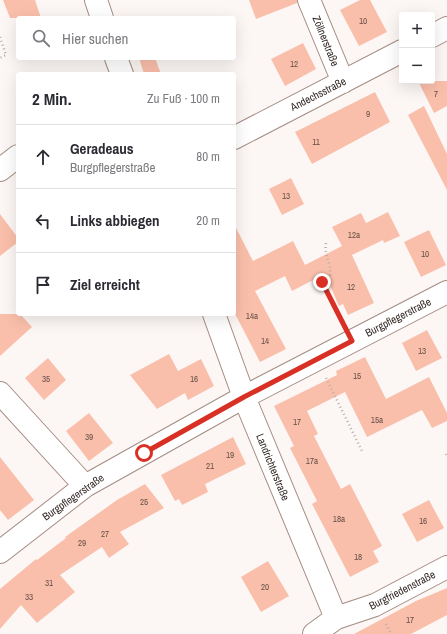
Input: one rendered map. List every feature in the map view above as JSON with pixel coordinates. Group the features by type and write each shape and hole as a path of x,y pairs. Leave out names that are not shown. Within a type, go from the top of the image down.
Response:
{"street":[{"path":"96,0 101,16"},
{"name":"Zöllnerstraße","path":"309,0 343,82"},
{"path":"435,34 447,28"},
{"name":"Andechsstraße","path":"236,137 399,53"},
{"path":"117,60 121,72"},
{"path":"0,170 16,158"},
{"name":"Burgpflegerstraße","path":"0,552 86,486 244,397 447,292"},
{"name":"Landrichterstraße","path":"215,316 244,397 336,618"},
{"path":"0,393 86,486"},
{"name":"Burgfriedenstraße","path":"314,634 336,618 374,605 447,567"}],"path":[{"path":"0,37 6,55 0,58"},
{"path":"326,243 324,253 331,264 330,275 322,282 352,341"},
{"path":"316,360 362,451"}],"building":[{"path":"3,0 35,0 40,16 16,16 16,18 10,18"},
{"path":"249,0 297,0 297,3 256,19"},
{"path":"360,0 370,0 387,32 359,46 340,10"},
{"path":"303,43 316,69 285,86 271,59"},
{"path":"140,60 156,60 160,72 143,72"},
{"path":"435,81 447,81 447,106 434,113 420,84 435,84"},
{"path":"375,92 390,122 312,164 295,132"},
{"path":"424,106 447,154 447,190 408,115"},
{"path":"291,178 304,204 282,215 269,189"},
{"path":"388,212 400,236 384,243 383,240 352,255 374,303 348,315 343,304 339,306 325,274 292,291 285,276 255,291 286,349 260,362 236,316 236,228 253,261 293,241 305,265 342,246 332,227 361,213 366,223"},
{"path":"0,214 16,235 16,244 0,256"},
{"path":"429,230 446,265 421,277 404,242"},
{"path":"0,314 16,314 16,316 22,316 32,327 0,356"},
{"path":"427,330 442,358 416,371 402,343"},
{"path":"169,354 178,371 201,359 214,386 188,400 185,393 157,409 130,375"},
{"path":"365,357 386,399 429,377 447,413 447,421 432,428 422,410 367,437 345,392 307,411 318,434 314,436 341,489 350,484 382,546 373,551 379,562 350,577 312,504 317,501 290,448 294,446 274,406 337,375 336,371"},
{"path":"48,358 66,380 44,400 25,378"},
{"path":"89,413 113,443 89,461 66,431"},
{"path":"233,437 246,464 205,484 208,492 182,505 179,499 175,501 161,475"},
{"path":"0,457 34,500 8,520 0,510"},
{"path":"145,484 164,508 120,532 129,544 109,558 102,547 60,575 75,592 37,623 21,605 0,629 0,589 36,559 37,560 66,538 65,537 117,500"},
{"path":"429,500 444,528 417,542 402,514"},
{"path":"268,561 289,596 261,612 241,577"},
{"path":"447,588 447,615 411,634 354,634 416,601"}],"route":[{"path":"144,453 244,397 352,341 322,282"}]}
